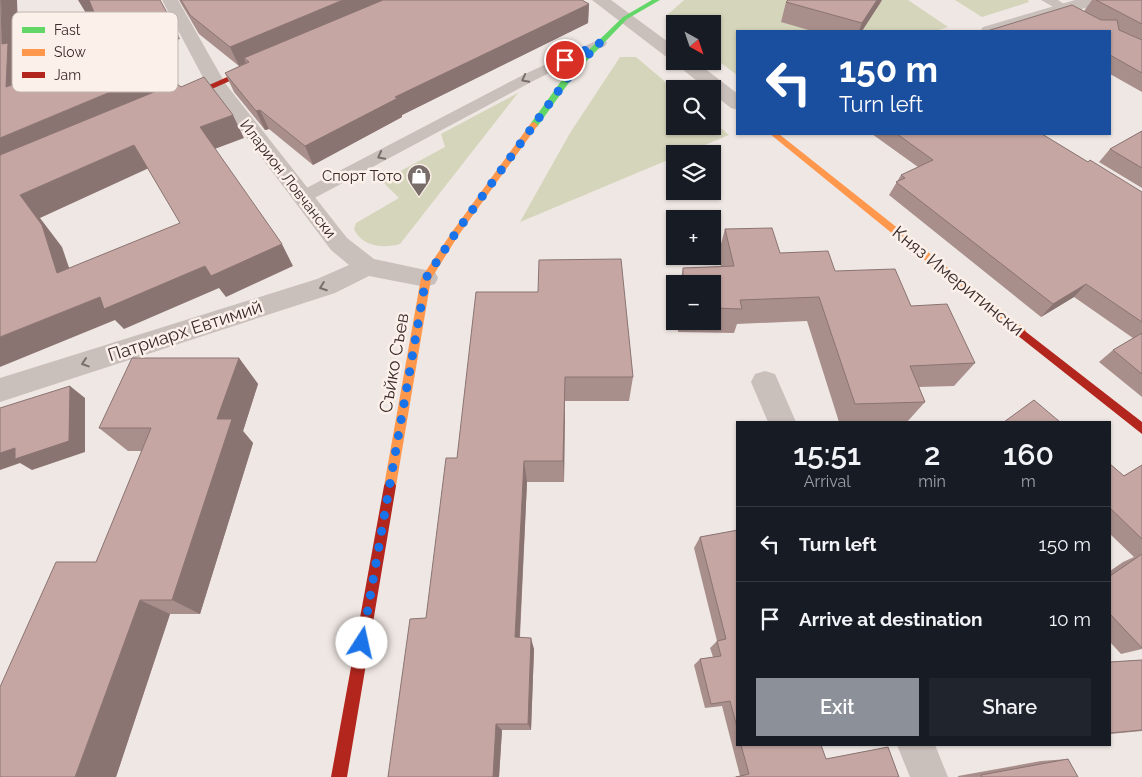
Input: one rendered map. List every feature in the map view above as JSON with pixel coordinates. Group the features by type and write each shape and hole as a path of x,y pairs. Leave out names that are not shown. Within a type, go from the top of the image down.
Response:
{"street":[{"name":"Иларион Ловчански","path":"170,0 177,12"},
{"path":"600,0 666,48"},
{"name":"Съйко Съев","path":"625,18 631,0"},
{"name":"Съйко Съев","path":"339,777 426,278 455,234 575,68 625,18 658,0"},
{"path":"992,30 1092,0"},
{"path":"1064,9 1080,18"},
{"name":"Иларион Ловчански","path":"178,15 216,84 339,244 368,267"},
{"path":"168,105 269,62"},
{"path":"695,70 736,102"},
{"name":"Княз Имеритински","path":"775,135 1142,429"},
{"path":"368,267 426,278"},
{"name":"Патриарх Евтимий","path":"0,390 326,286 368,267"},
{"path":"765,382 782,421"},
{"path":"916,746 929,777"}],"lane":[{"path":"1048,0 1064,9"},
{"path":"303,197 530,76 600,43"}],"green space":[{"path":"684,0 908,0 948,27 938,30 736,30 736,74 721,63 721,15 667,15"},
{"path":"955,0 1028,0 1029,2 982,17"},
{"path":"620,57 636,57 666,82 666,135 721,135 721,128 729,135 705,145 666,145 666,161 520,222 570,133"},
{"path":"518,93 400,244 387,246 373,245 357,235 354,229 356,223 399,198 382,181 445,147 441,134"}],"building":[{"path":"1,0 2,44 8,43 6,87 12,85 12,92 110,92 0,138"},
{"path":"89,0 160,0 167,12 94,12"},
{"path":"181,0 343,0 230,47 190,15"},
{"path":"383,0 582,0 589,4 395,97 398,98 305,146 260,110 256,111 225,73 249,62 244,58"},
{"path":"788,0 877,0 862,23 786,2"},
{"path":"1096,0 1142,0 1142,24"},
{"path":"1072,5 1101,20 1117,20 1119,30 1142,40 1142,73 1111,56 1111,30 990,30"},
{"path":"204,77 233,115 200,127 282,244 211,276 205,266 104,309 100,297 0,337 0,155 154,92 178,92 178,85 181,87","holes":["134,145 180,223 57,273 42,225 20,195"]},
{"path":"1142,131 1142,168 1110,149"},
{"path":"898,135 1044,135 1088,162 1090,160 1142,192 1142,322 1086,284 1053,304 896,182 905,178 901,175 933,160"},
{"path":"772,228 780,253 828,251 835,271 895,269 911,306 947,304 975,363 910,366 925,402 855,404 819,297 740,300 742,309 721,308 721,275 683,275 683,268 734,266 725,229"},
{"path":"621,259 633,377 565,377 563,461 524,461 515,637 531,638 528,724 496,724 493,777 388,777 410,619 426,618 446,458 457,458 476,292 538,292 539,260"},
{"path":"1142,333 1142,374 1113,350"},
{"path":"132,358 239,358 217,419 232,419 172,600 140,600 75,777 0,777 0,687 56,562 96,562 151,428 99,428"},
{"path":"70,386 69,441 15,459 15,448 0,453 0,408"},
{"path":"1034,400 1059,421 1005,421"},
{"path":"1111,465 1124,476 1142,465 1142,539 1111,509"},
{"path":"736,530 736,724 730,701 711,704 700,659 721,656 717,641 726,639 700,537"},
{"path":"1142,554 1142,648 1111,615 1111,575"},
{"path":"1142,660 1142,730 1111,733 1111,662"},
{"path":"741,746 821,746 826,759 888,747 899,777 736,777 749,774"},
{"path":"1068,759 1078,777 982,777 981,775"}],"traffic: fast":[{"path":"534,125 575,68 625,18 657,0"}],"traffic: slow":[{"path":"390,486 426,278 455,234 534,125"},
{"path":"775,135 1021,332"}],"traffic: jam":[{"path":"177,101 262,65"},
{"path":"1021,332 1142,429"},
{"path":"339,777 390,486"}],"place":[{"name":"Спорт Тото","path":"419,197"}],"route":[{"path":"362,643 426,278 455,234 575,68 600,43 565,60"}]}
